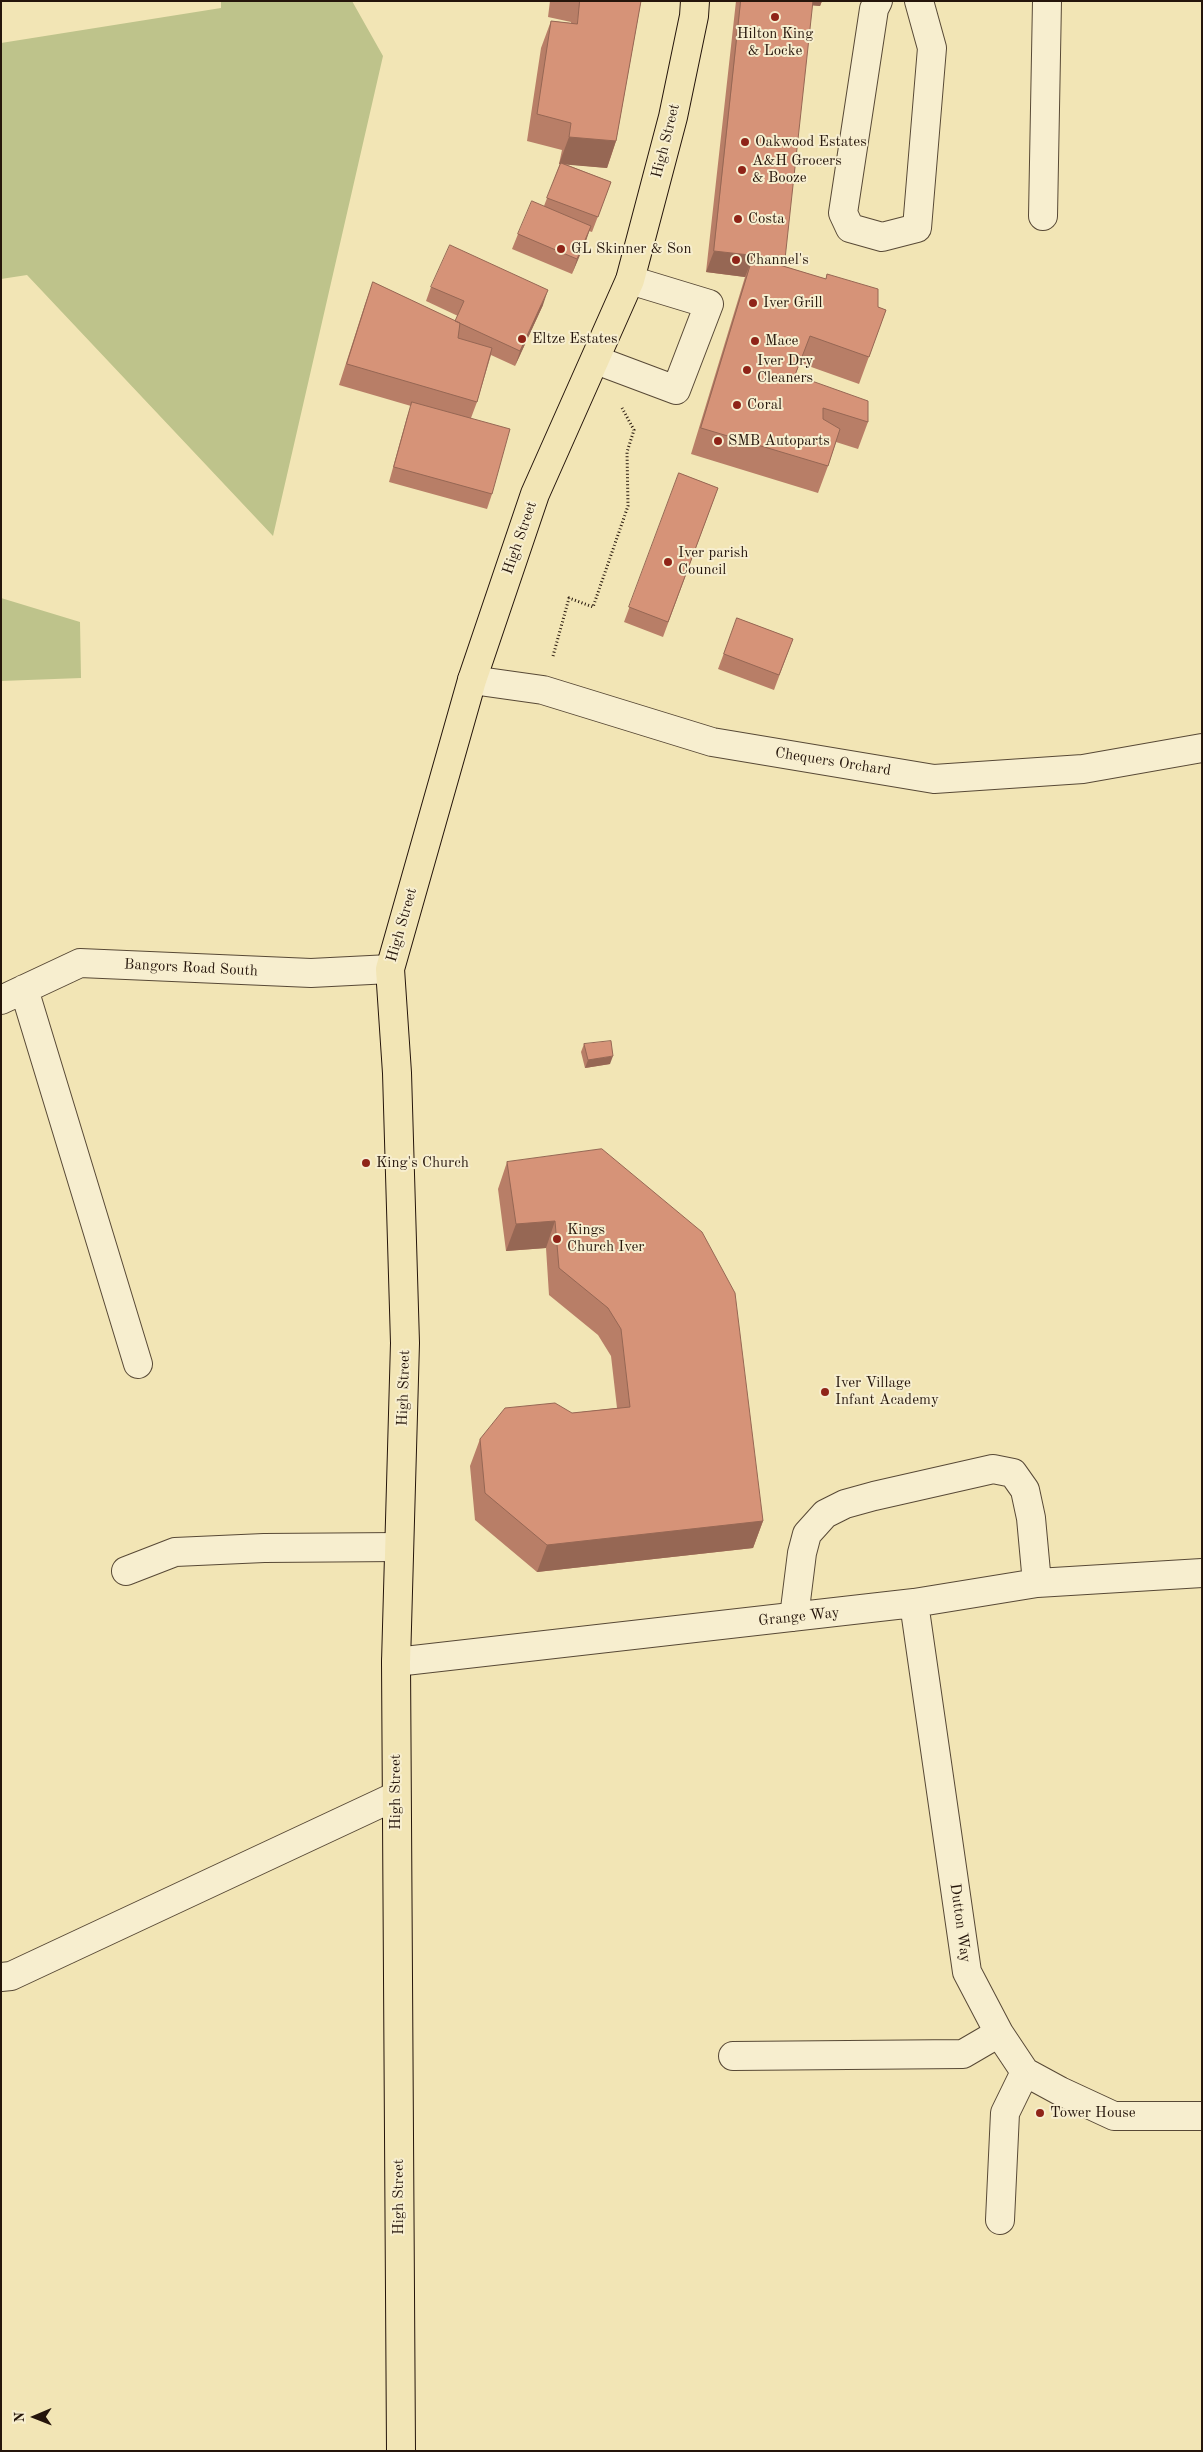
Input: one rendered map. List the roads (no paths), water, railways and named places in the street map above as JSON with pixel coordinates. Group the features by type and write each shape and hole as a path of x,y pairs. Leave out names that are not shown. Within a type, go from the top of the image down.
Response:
{"main road":[{"name":"High Street","path":"401,2451 396,1662 405,1343 397,1073 390,969 472,680 535,494 630,280 674,116 694,16 695,1"}],"street":[{"path":"878,1 874,9 843,213 850,228 882,237 917,228 932,48 919,1"},
{"path":"1043,216 1047,1"},
{"path":"596,360 676,390 709,304 630,280"},
{"name":"Chequers Orchard","path":"472,680 543,690 712,742 934,779 1083,769 1202,748"},
{"name":"Bangors Road South","path":"13,994 80,963 311,974 390,969"},
{"path":"13,994 138,1364"},
{"path":"794,1617 802,1553 807,1534 825,1514 846,1504 874,1496 993,1469 1013,1473 1025,1490 1031,1518 1037,1583"},
{"path":"126,1571 175,1552 264,1548 399,1547"},
{"name":"Grange Way","path":"396,1662 914,1604 1037,1583 1202,1573"},
{"name":"Dutton Way","path":"914,1604 967,1972 999,2033 1025,2072 1060,2091 1114,2116 1202,2116"},
{"path":"6,1977 396,1796"},
{"path":"733,2056 963,2054 999,2033"},
{"path":"1000,2220 1004,2113 1025,2072"}],"place":[{"name":"Hilton King & Locke","path":"775,17"},
{"name":"Oakwood Estates","path":"745,142"},
{"name":"A&H Grocers & Booze","path":"742,170"},
{"name":"Costa","path":"738,219"},
{"name":"GL Skinner & Son","path":"561,249"},
{"name":"Channel's","path":"736,260"},
{"name":"Iver Grill","path":"753,303"},
{"name":"Eltze Estates","path":"522,339"},
{"name":"Mace","path":"755,341"},
{"name":"Iver Dry Cleaners","path":"747,370"},
{"name":"Coral","path":"737,405"},
{"name":"SMB Autoparts","path":"718,441"},
{"name":"Iver parish Council","path":"668,562"},
{"name":"King's Church","path":"366,1163"},
{"name":"Kings Church Iver","path":"557,1239"},
{"name":"Iver Village Infant Academy","path":"825,1392"},
{"name":"Tower House","path":"1040,2113"}]}
